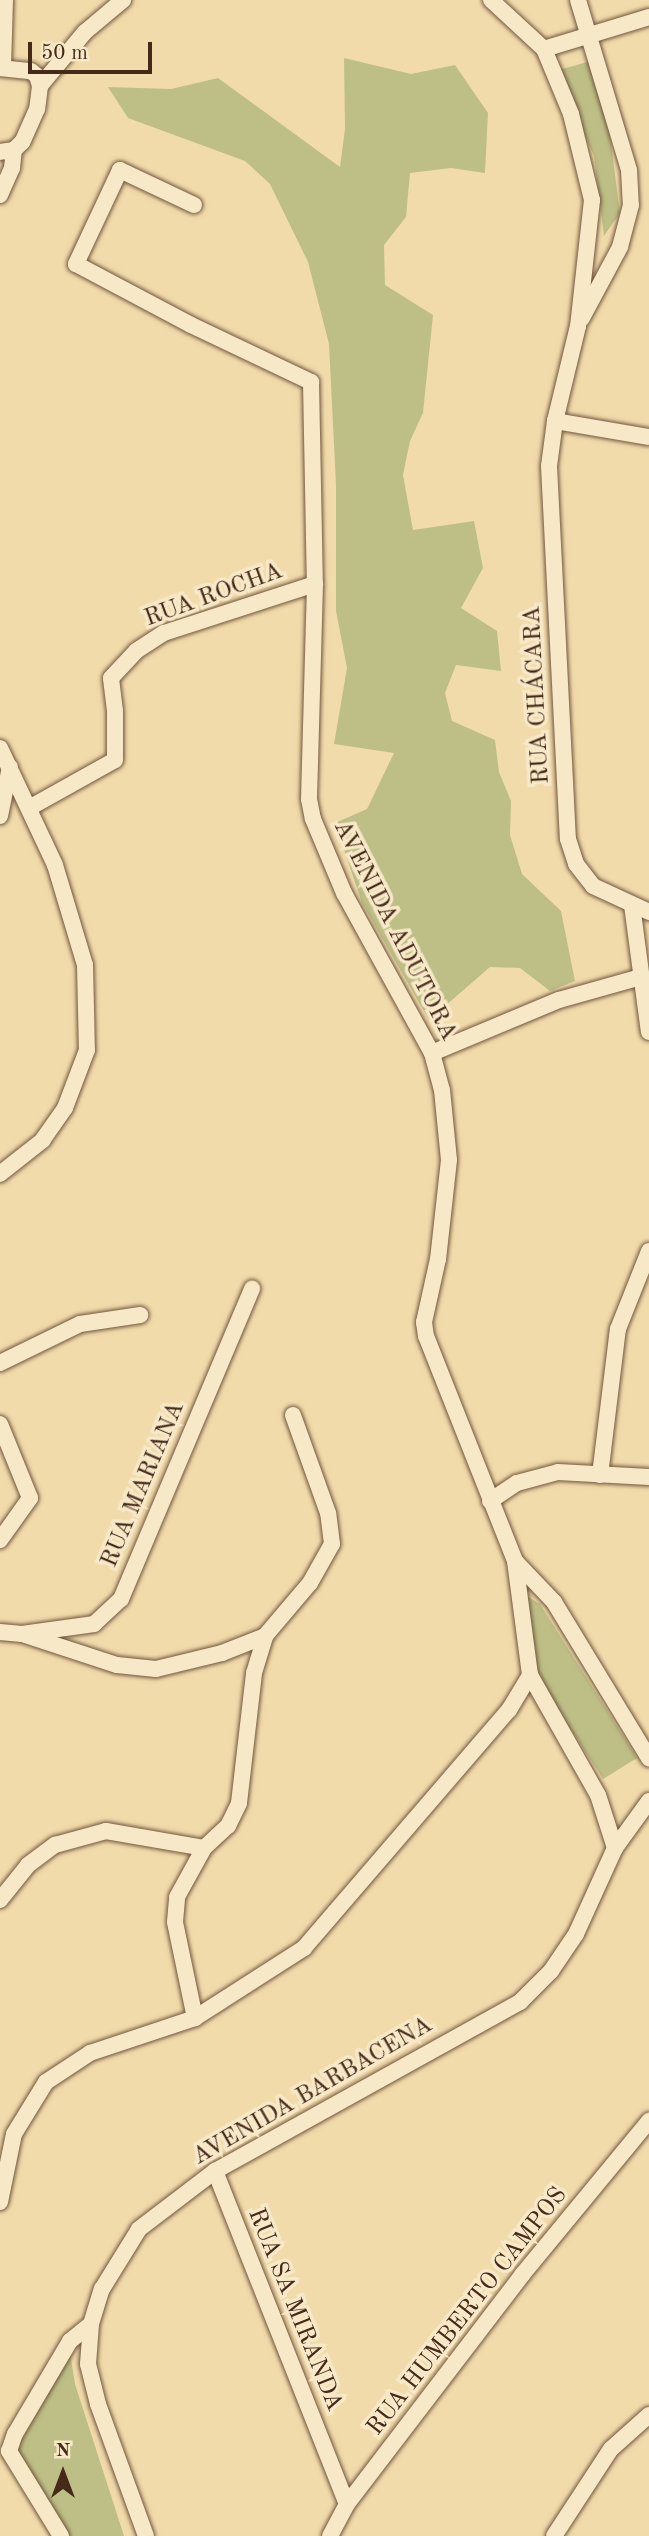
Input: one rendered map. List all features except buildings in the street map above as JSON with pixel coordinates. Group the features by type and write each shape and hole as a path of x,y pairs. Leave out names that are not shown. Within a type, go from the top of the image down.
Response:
{"street":[{"path":"0,195 12,169 7,151 22,142 37,109 40,86 37,76 31,71 1,68 5,0"},
{"path":"40,86 85,32 123,0"},
{"path":"491,0 544,49 571,114 592,200 578,326"},
{"path":"578,0 629,170 631,205 620,247 578,326"},
{"path":"544,49 649,17"},
{"name":"AVENIDA ADUTORA","path":"194,205 120,170 76,264 191,325 311,382 315,584 309,799 313,819 344,893 432,1053 442,1090 449,1160 438,1259 424,1322 425,1336 515,1561 530,1675"},
{"name":"RUA CHÁCARA","path":"578,326 555,421 549,466 568,839 576,864 593,886 649,912"},
{"path":"555,421 649,437"},
{"name":"RUA ROCHA","path":"29,808 115,760 115,711 111,678 136,651 164,633 315,584"},
{"path":"0,748 55,865 85,965 87,1050 65,1108 43,1140 0,1174"},
{"path":"0,816 10,767"},
{"path":"632,905 649,1032"},
{"path":"432,1053 559,1000 641,977"},
{"path":"600,1475 618,1329 649,1251"},
{"name":"RUA MARIANA","path":"23,1634 94,1624 121,1599 252,1289"},
{"path":"0,1363 80,1324 140,1315"},
{"path":"195,2018 175,1922 177,1898 204,1848 228,1826 239,1803 254,1673 265,1636 310,1583 332,1544 328,1513 293,1415"},
{"path":"0,1424 30,1498 0,1540"},
{"path":"490,1501 517,1483 558,1472 649,1477"},
{"path":"515,1561 554,1602 649,1758"},
{"path":"0,1632 23,1634 117,1665 156,1670 222,1653 265,1636"},
{"path":"0,2202 14,2134 46,2082 90,2053 195,2018 303,1948 509,1710 530,1675 598,1795 614,1847"},
{"name":"AVENIDA BARBACENA","path":"146,2536 98,2404 88,2364 90,2323 102,2289 139,2229 215,2171 520,2002 551,1971 576,1934 614,1847 649,1801"},
{"path":"0,1900 28,1866 55,1844 106,1831 204,1848"},
{"name":"RUA HUMBERTO CAMPOS","path":"330,2536 347,2504 522,2275 649,2121"},
{"name":"RUA SA MIRANDA","path":"215,2171 347,2504"},
{"path":"61,2536 9,2451 15,2434 70,2341 90,2323"},
{"path":"554,2536 611,2449 649,2415"}],"green space":[{"path":"344,58 411,74 455,65 488,113 485,173 451,168 410,173 406,217 384,245 385,285 433,315 423,413 410,441 403,475 413,530 474,521 483,568 461,608 497,631 501,671 456,665 445,693 452,721 495,740 499,772 511,801 510,835 522,874 561,911 575,981 550,991 520,968 490,967 429,1020 362,903 335,823 367,809 394,753 334,744 347,668 336,611 336,485 329,344 308,262 270,184 245,161 128,118 108,87 171,89 218,78 340,167 345,129"},
{"path":"591,61 608,121 620,213 604,236 594,156 555,71"},
{"path":"527,1596 540,1604 637,1758 603,1779 536,1675"},
{"path":"69,2346 75,2384 124,2536 65,2536 13,2443"}]}
